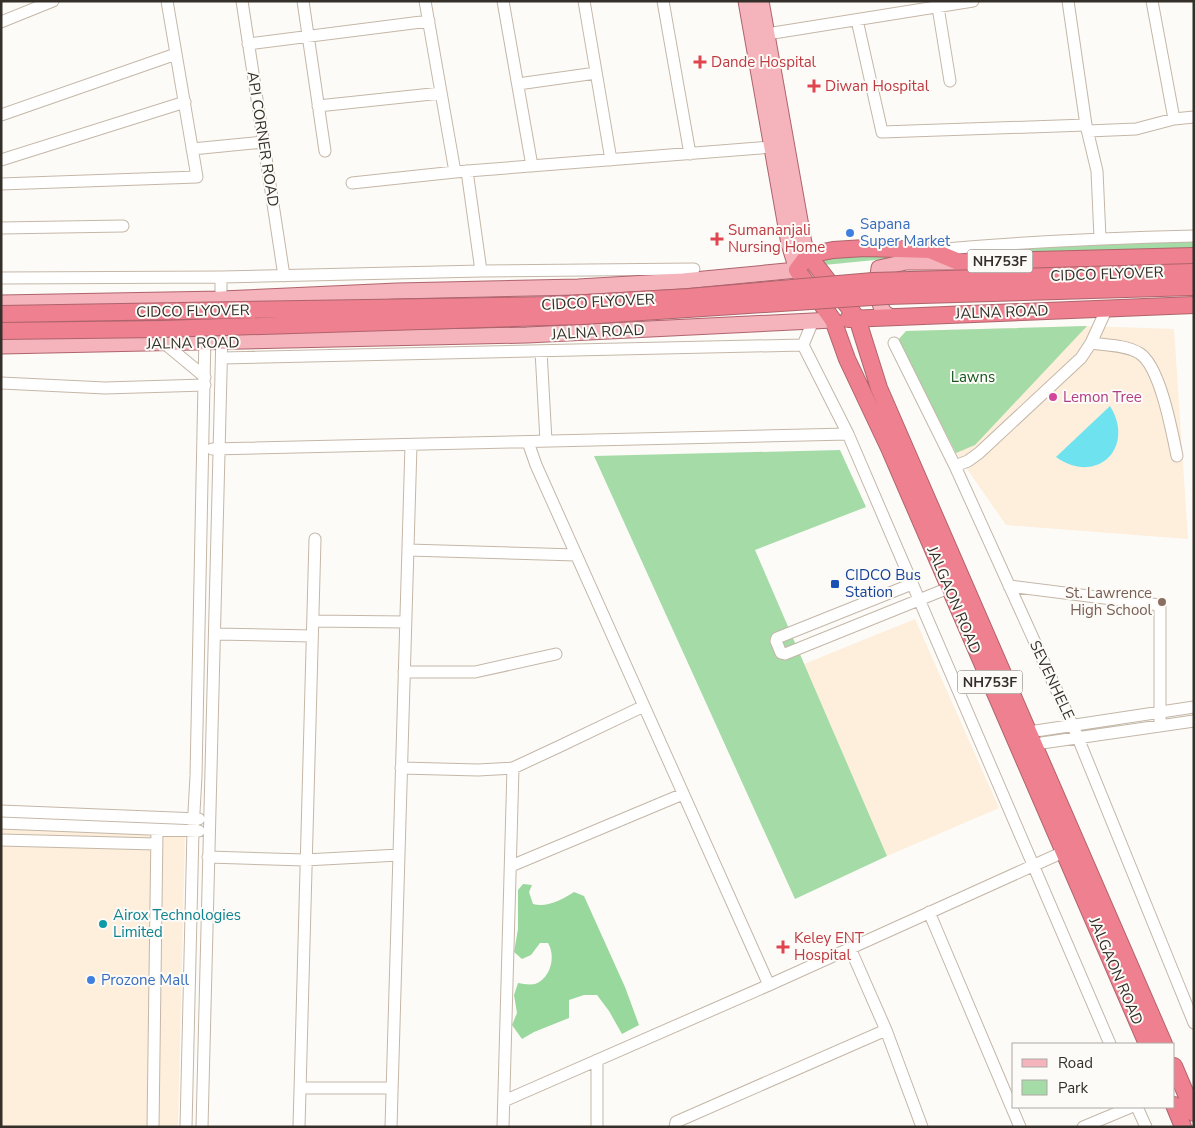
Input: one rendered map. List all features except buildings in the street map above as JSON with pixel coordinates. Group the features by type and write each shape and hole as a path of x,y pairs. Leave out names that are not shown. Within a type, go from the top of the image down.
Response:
{"highway":[{"name":"NH753F","path":"808,255 834,250 865,248 930,250 960,262 1194,256"},
{"path":"797,270 808,255 857,318"},
{"name":"JALGAON ROAD","path":"797,270 833,320 847,359 889,448 1032,738 1071,848 1147,1043"},
{"name":"CIDCO FLYOVER","path":"1,314 551,305 689,297 873,282 1194,272"},
{"name":"CIDCO FLYOVER","path":"1,331 162,329 572,316 887,296 1194,287"},
{"name":"JALNA ROAD","path":"833,320 1194,305"},
{"name":"JALGAON ROAD","path":"857,318 879,388 956,585 1071,848 1164,1043"},
{"path":"1175,1068 1194,1113"},
{"path":"1175,1107 1183,1127"}],"main road":[{"path":"1,303 205,300 397,291 578,287 683,281 797,270 789,244 746,1"},
{"path":"761,1 804,243 808,255"},
{"path":"891,317 884,312 880,304 877,278 879,268 906,262 960,262"},
{"name":"JALNA ROAD","path":"1,346 527,335 833,320"}],"street":[{"path":"1,22 53,1"},
{"path":"1,184 197,177 168,1"},
{"name":"API CORNER ROAD","path":"242,1 284,276"},
{"path":"303,1 325,151"},
{"path":"426,1 441,93 461,172 481,271"},
{"path":"504,1 532,166"},
{"path":"584,1 611,160"},
{"path":"663,1 690,154"},
{"path":"767,34 857,20 938,4 973,1"},
{"path":"1068,1 1087,128 1097,171 1100,238"},
{"path":"1152,1 1174,119"},
{"path":"938,4 950,81"},
{"path":"857,20 882,132 1087,128 1136,129 1174,119 1194,117"},
{"path":"248,44 429,21"},
{"path":"1,115 176,54"},
{"path":"518,84 596,73"},
{"path":"318,106 441,93"},
{"path":"1,160 184,102"},
{"path":"192,149 263,142"},
{"path":"352,182 772,148"},
{"path":"1,228 123,226"},
{"path":"930,250 1013,242 1194,236"},
{"path":"1,278 221,278 481,271 694,269"},
{"path":"202,1127 220,449 221,278"},
{"path":"186,1127 206,381 205,300"},
{"path":"954,466 968,461 979,453 1081,358 1091,343 1107,308"},
{"path":"813,321 803,345 848,434 1110,1043"},
{"path":"164,343 206,381"},
{"path":"1091,343 1138,352 1147,358 1152,367 1169,417 1177,456"},
{"name":"SEVENHELE","path":"894,344 954,466 1078,738 1194,1023"},
{"path":"222,358 803,345"},
{"path":"541,351 546,441"},
{"path":"1,383 105,388 206,381"},
{"path":"203,449 848,434"},
{"path":"528,442 536,465 576,555 769,984"},
{"path":"391,1127 410,445"},
{"path":"299,1127 315,539"},
{"path":"408,550 576,555"},
{"path":"912,584 777,638 776,641 781,654 956,585"},
{"path":"1009,586 1160,605 1160,726"},
{"path":"313,621 405,622"},
{"path":"215,634 312,636"},
{"path":"404,672 475,672 556,654"},
{"path":"401,768 478,770 513,768 644,706"},
{"path":"1032,738 1072,725 1194,707"},
{"path":"1032,738 1078,738 1194,720"},
{"path":"502,1127 513,768"},
{"path":"511,866 683,794"},
{"path":"1,811 209,819"},
{"path":"1,823 209,831"},
{"path":"153,1127 156,830"},
{"path":"1,840 156,844"},
{"path":"504,1101 1071,848"},
{"path":"208,857 305,860 399,855"},
{"path":"930,912 1012,1108"},
{"path":"850,948 886,1030 922,1127"},
{"path":"675,1127 676,1122 886,1030"},
{"path":"597,1060 597,1127"},
{"path":"300,1088 392,1088"},
{"path":"1012,1108 1020,1127"},
{"path":"1083,1127 1128,1108"},
{"path":"1137,1108 1146,1127"}],"shaded area":[{"name":"Lemon Tree","path":"1087,326 1174,329 1188,539 1006,525 956,453 906,331"},
{"path":"915,619 999,808 887,856 804,664"},
{"name":"Prozone Mall","path":"1,826 185,833 178,1127 1,1127"}],"green space":[{"path":"1194,242 1194,250 906,257 824,265 824,256"},
{"name":"Lawns","path":"1087,326 975,445 956,453 898,340 906,331"},
{"path":"840,450 866,507 755,550 887,856 795,899 594,456"},
{"path":"523,884 532,885 529,892 533,904 538,905 549,904 574,892 584,896 625,987 639,1025 622,1034 597,995 584,995 569,1000 569,1018 522,1039 512,1025 517,1013 514,995 518,983 535,984 540,981 548,972 552,960 548,943 540,943 531,955 522,959 514,952 518,929 518,890"}],"water":[{"path":"1110,406 1117,421 1118,436 1115,448 1108,458 1098,465 1085,467 1071,465 1056,457"}],"place":[{"name":"Dande Hospital","path":"700,62"},
{"name":"Diwan Hospital","path":"814,86"},
{"name":"Sapana Super Market","path":"850,233"},
{"name":"Sumananjali Nursing Home","path":"717,239"},
{"name":"Lemon Tree","path":"1053,397"},
{"name":"CIDCO Bus Station","path":"835,584"},
{"name":"St. Lawrence High School","path":"1162,602"},
{"name":"Airox Technologies Limited","path":"103,924"},
{"name":"Keley ENT Hospital","path":"783,947"},
{"name":"Prozone Mall","path":"91,980"}]}
